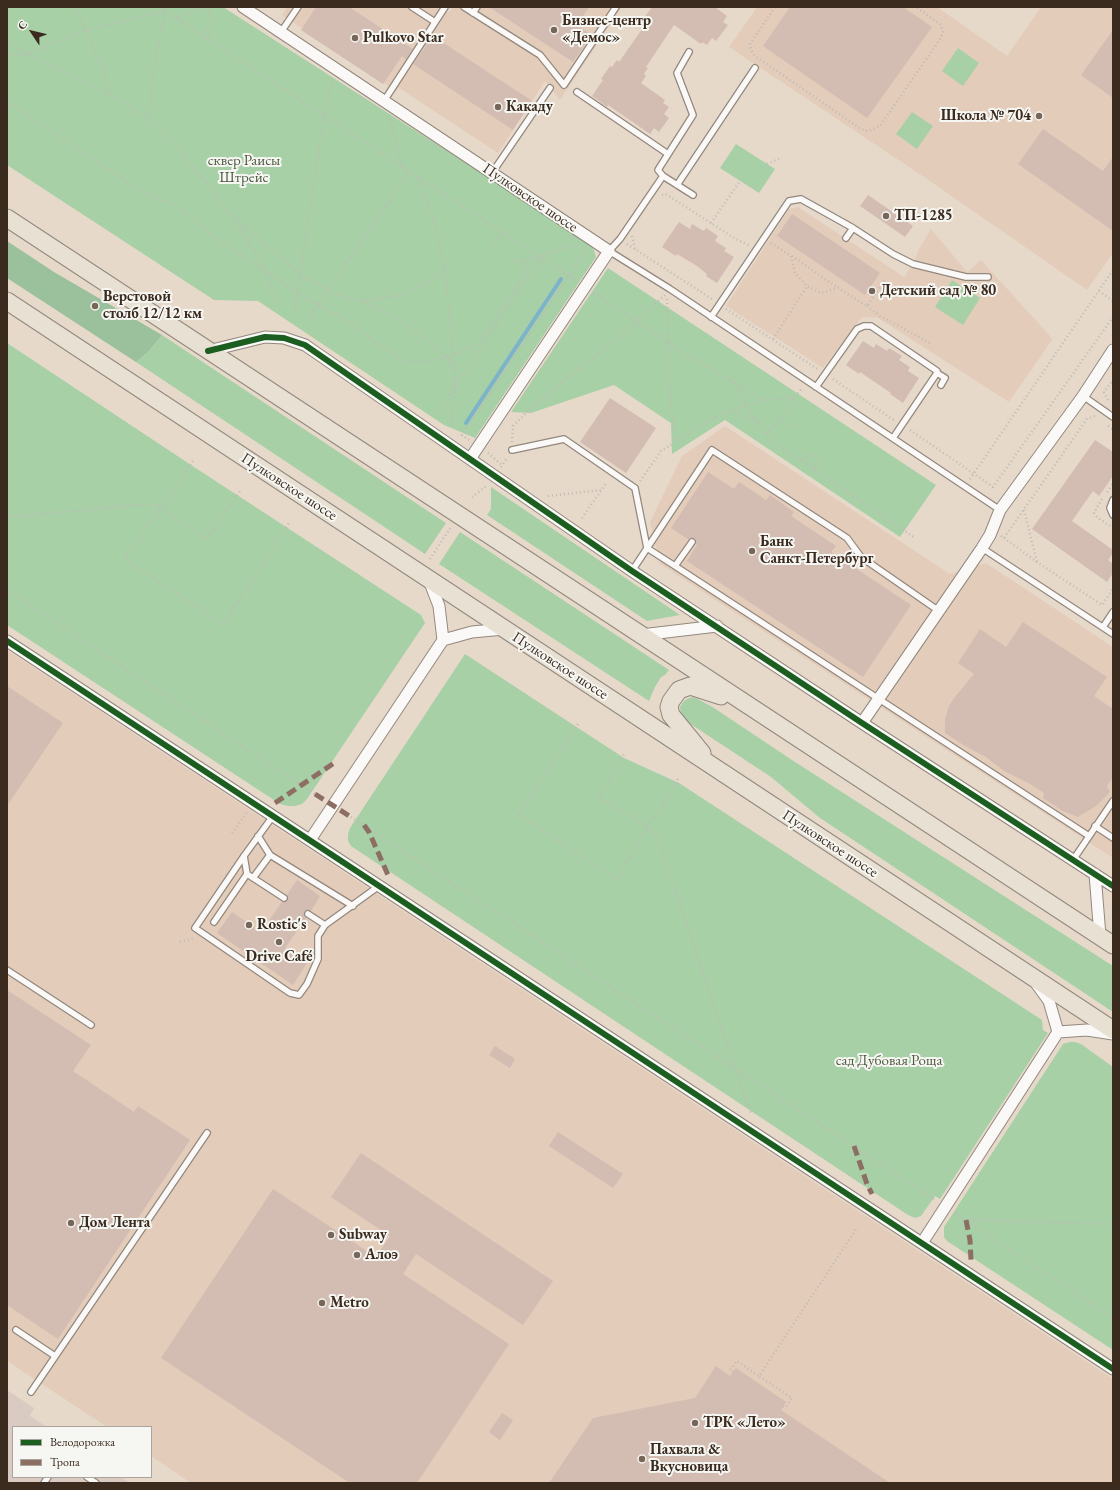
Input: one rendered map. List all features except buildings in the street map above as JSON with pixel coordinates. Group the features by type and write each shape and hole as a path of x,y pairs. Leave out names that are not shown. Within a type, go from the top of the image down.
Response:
{"main road":[{"path":"7,218 1106,941"},
{"name":"Пулковское шоссе","path":"7,301 1113,1030"},
{"path":"712,766 671,715 669,707 671,701 679,690 690,686 742,701"}],"street":[{"name":"Пулковское шоссе","path":"243,7 609,251"},
{"path":"470,459 609,251"},
{"path":"208,351 265,337 284,338 305,345 632,571 1113,886"},
{"path":"862,723 982,548 992,530 1000,510 1083,396 1113,350"},
{"path":"310,840 443,640 439,606 429,580"},
{"path":"641,635 717,626"},
{"path":"443,640 472,632 504,629"},
{"path":"7,641 1113,1369"},
{"path":"1095,874 1106,941"},
{"path":"922,1243 1058,1032 1049,1001 1032,977"},
{"path":"1058,1032 1087,1030 1113,1034"}],"lane":[{"path":"281,32 298,7"},
{"path":"412,7 436,22"},
{"path":"386,102 446,7"},
{"path":"464,7 540,55 564,85 616,7"},
{"path":"473,13 477,7"},
{"path":"689,52 677,72 693,115 658,170 663,176 693,195"},
{"path":"677,185 755,68"},
{"path":"492,173 550,88"},
{"path":"577,92 668,154"},
{"path":"663,176 620,239 609,251 670,289 1000,510"},
{"path":"711,317 789,201 801,199 853,228 893,254 913,264 966,277 988,277"},
{"path":"846,238 853,228"},
{"path":"816,387 857,329 864,326 871,326 937,370 937,373 945,378 941,385"},
{"path":"893,438 937,373"},
{"path":"1083,396 1113,417"},
{"path":"512,450 564,439 635,488 647,548 1089,836"},
{"path":"632,571 712,450 847,538 861,557 939,611"},
{"path":"1113,500 1110,508 1113,515"},
{"path":"675,566 692,542"},
{"path":"982,548 1113,634"},
{"path":"1103,627 1113,612"},
{"path":"1073,860 1113,801"},
{"path":"273,816 195,928 290,993 299,995 307,984 318,959 318,936 325,925 379,886"},
{"path":"1096,826 1113,838"},
{"path":"258,836 270,855 353,906"},
{"path":"253,878 270,855"},
{"path":"214,922 247,874 244,856"},
{"path":"247,874 284,898"},
{"path":"308,914 325,925"},
{"path":"7,970 91,1025"},
{"path":"31,1392 206,1133"},
{"path":"16,1330 55,1356"}],"path":[{"path":"75,7 114,97"},
{"path":"159,7 637,321 668,343 763,400"},
{"path":"177,19 202,7"},
{"path":"208,39 209,7"},
{"path":"776,7 750,44 751,50 755,56 861,129 868,131 880,126 941,38 943,32 940,24 916,7"},
{"path":"7,54 27,54 86,30 166,11"},
{"path":"148,118 156,56 166,11"},
{"path":"7,42 27,54 114,97 148,118 181,152 232,215 266,271 275,301"},
{"path":"295,311 324,115 332,79"},
{"path":"7,102 140,190 176,206 222,243 266,271 298,294 344,319 404,362 419,362 446,356 454,356 478,344 524,276 528,260"},
{"path":"386,102 402,167"},
{"path":"768,164 781,158"},
{"path":"308,320 409,172"},
{"path":"417,177 434,221 445,268 456,384 452,416 453,426"},
{"path":"711,224 740,181"},
{"path":"658,197 665,194 711,224 757,250"},
{"path":"232,215 301,275 343,297 364,301 396,317 446,356 455,368"},
{"path":"635,249 632,236 636,230"},
{"path":"494,246 503,233"},
{"path":"764,238 880,316 932,344"},
{"path":"620,239 773,339 993,487 1113,317"},
{"path":"438,412 542,256 584,241 593,240"},
{"path":"462,435 593,240"},
{"path":"792,256 794,273 807,286 821,293 838,288"},
{"path":"512,262 541,258"},
{"path":"364,301 402,295 428,282 445,268"},
{"path":"965,486 1113,270"},
{"path":"670,289 677,277"},
{"path":"867,306 886,278"},
{"path":"773,339 807,286"},
{"path":"1098,291 1113,301"},
{"path":"512,450 513,426 533,406 634,325 667,293 670,394 676,442"},
{"path":"766,434 780,419 816,368"},
{"path":"1004,538 1087,419 1095,416 1107,400 1104,392 1113,380"},
{"path":"734,383 746,406 766,434 776,444 915,538"},
{"path":"635,488 661,451 715,418 729,411 763,400 795,398"},
{"path":"729,411 758,422"},
{"path":"780,419 792,427"},
{"path":"800,460 812,454 817,458 815,471"},
{"path":"193,460 126,559 223,624 289,523"},
{"path":"582,518 607,482"},
{"path":"548,496 601,490"},
{"path":"7,517 150,504 160,507 208,539 240,491"},
{"path":"1024,509 1037,562"},
{"path":"430,559 452,526"},
{"path":"992,530 1102,605 1113,589"},
{"path":"7,590 315,794"},
{"path":"578,724 519,815 617,880 678,779"},
{"path":"624,754 600,798 648,827 656,835 751,1114"},
{"path":"351,817 937,1201"},
{"path":"952,1211 1113,1318"},
{"path":"966,1220 1113,1224"},
{"path":"759,1376 857,1228"},
{"path":"733,1372 730,1370 736,1361 792,1398 786,1407 783,1406"}],"shaded area":[{"path":"287,7 441,7 449,12 453,7 622,7 560,100 545,81 498,153 399,88 396,91 282,15"},
{"path":"757,7 937,7 1007,56 1041,7 1113,7 1113,253 1087,290 924,177 729,47"},
{"name":"Детский сад № 80","path":"798,207 904,277 913,264 919,249 931,229 967,272 981,260 1051,337 1052,340 1009,402 878,318 862,317 823,368 726,306 789,209"},
{"path":"725,426 950,574 986,563 1113,647 1113,858 660,564 650,522 682,456"},
{"path":"7,650 1113,1379 1113,1483 191,1483 152,1457 152,1426 105,1426 7,1361"},
{"path":"7,1390 34,1408 30,1416 45,1426 12,1426 12,1478 122,1478 130,1483 7,1483"}],"green space":[{"name":"сквер Раисы Штрейс","path":"7,7 223,7 592,244 596,257 475,438 444,425 258,301 214,300 7,165"},
{"path":"958,48 979,63 963,86 942,71"},
{"path":"912,112 933,126 917,149 896,134"},
{"path":"736,144 775,169 759,193 720,168"},
{"path":"7,241 54,272 162,335 148,352 136,362 7,278"},
{"path":"608,268 936,485 900,537 725,420 672,454 671,423 614,385 531,413 511,412"},
{"path":"952,280 980,298 963,325 935,307"},
{"path":"162,335 446,523 425,554 136,362 148,352"},
{"path":"7,343 421,615 425,623 307,799 302,804 288,806 280,804 7,625"},
{"path":"491,487 680,615 647,621 487,515 491,509"},
{"path":"460,532 669,670 661,677 649,701 439,564"},
{"name":"сад Дубовая Роща","path":"465,654 624,758 679,783 1042,1020 1043,1030 1048,1033 940,1199 935,1196 921,1216 915,1218 908,1215 351,846 348,841 350,828"},
{"path":"693,697 714,708 792,760 1113,966 1113,1012 820,818 771,777 686,721 681,716 680,707 683,702"},
{"path":"1070,1042 1081,1044 1113,1067 1113,1350 947,1241 944,1237 944,1227 1063,1044"}],"waterway":[{"path":"466,423 561,279"}],"marked path":[{"path":"275,803 337,761"},
{"path":"315,794 351,817"},
{"path":"364,825 369,832 388,875"},
{"path":"854,1146 872,1194"},
{"path":"966,1220 970,1240 971,1260"}],"cycle path":[{"path":"208,351 265,337 284,338 305,345 632,571 1113,886"},
{"path":"7,641 1113,1369"}],"place":[{"name":"Бизнес-центр «Демос»","path":"554,30"},
{"name":"Pulkovo Star","path":"355,38"},
{"name":"Какаду","path":"498,107"},
{"name":"Школа № 704","path":"1039,116"},
{"name":"ТП-1285","path":"886,216"},
{"name":"Детский сад № 80","path":"872,291"},
{"name":"Верстовой столб 12/12 км","path":"95,306"},
{"name":"Банк Санкт-Петербург","path":"752,551"},
{"name":"Rostic's","path":"249,925"},
{"name":"Drive Café","path":"279,942"},
{"name":"Дом Лента","path":"71,1223"},
{"name":"Subway","path":"331,1235"},
{"name":"Алоэ","path":"357,1255"},
{"name":"Metro","path":"322,1303"},
{"name":"ТРК «Лето»","path":"695,1423"},
{"name":"Пахвала & Вкусновица","path":"642,1459"}]}
